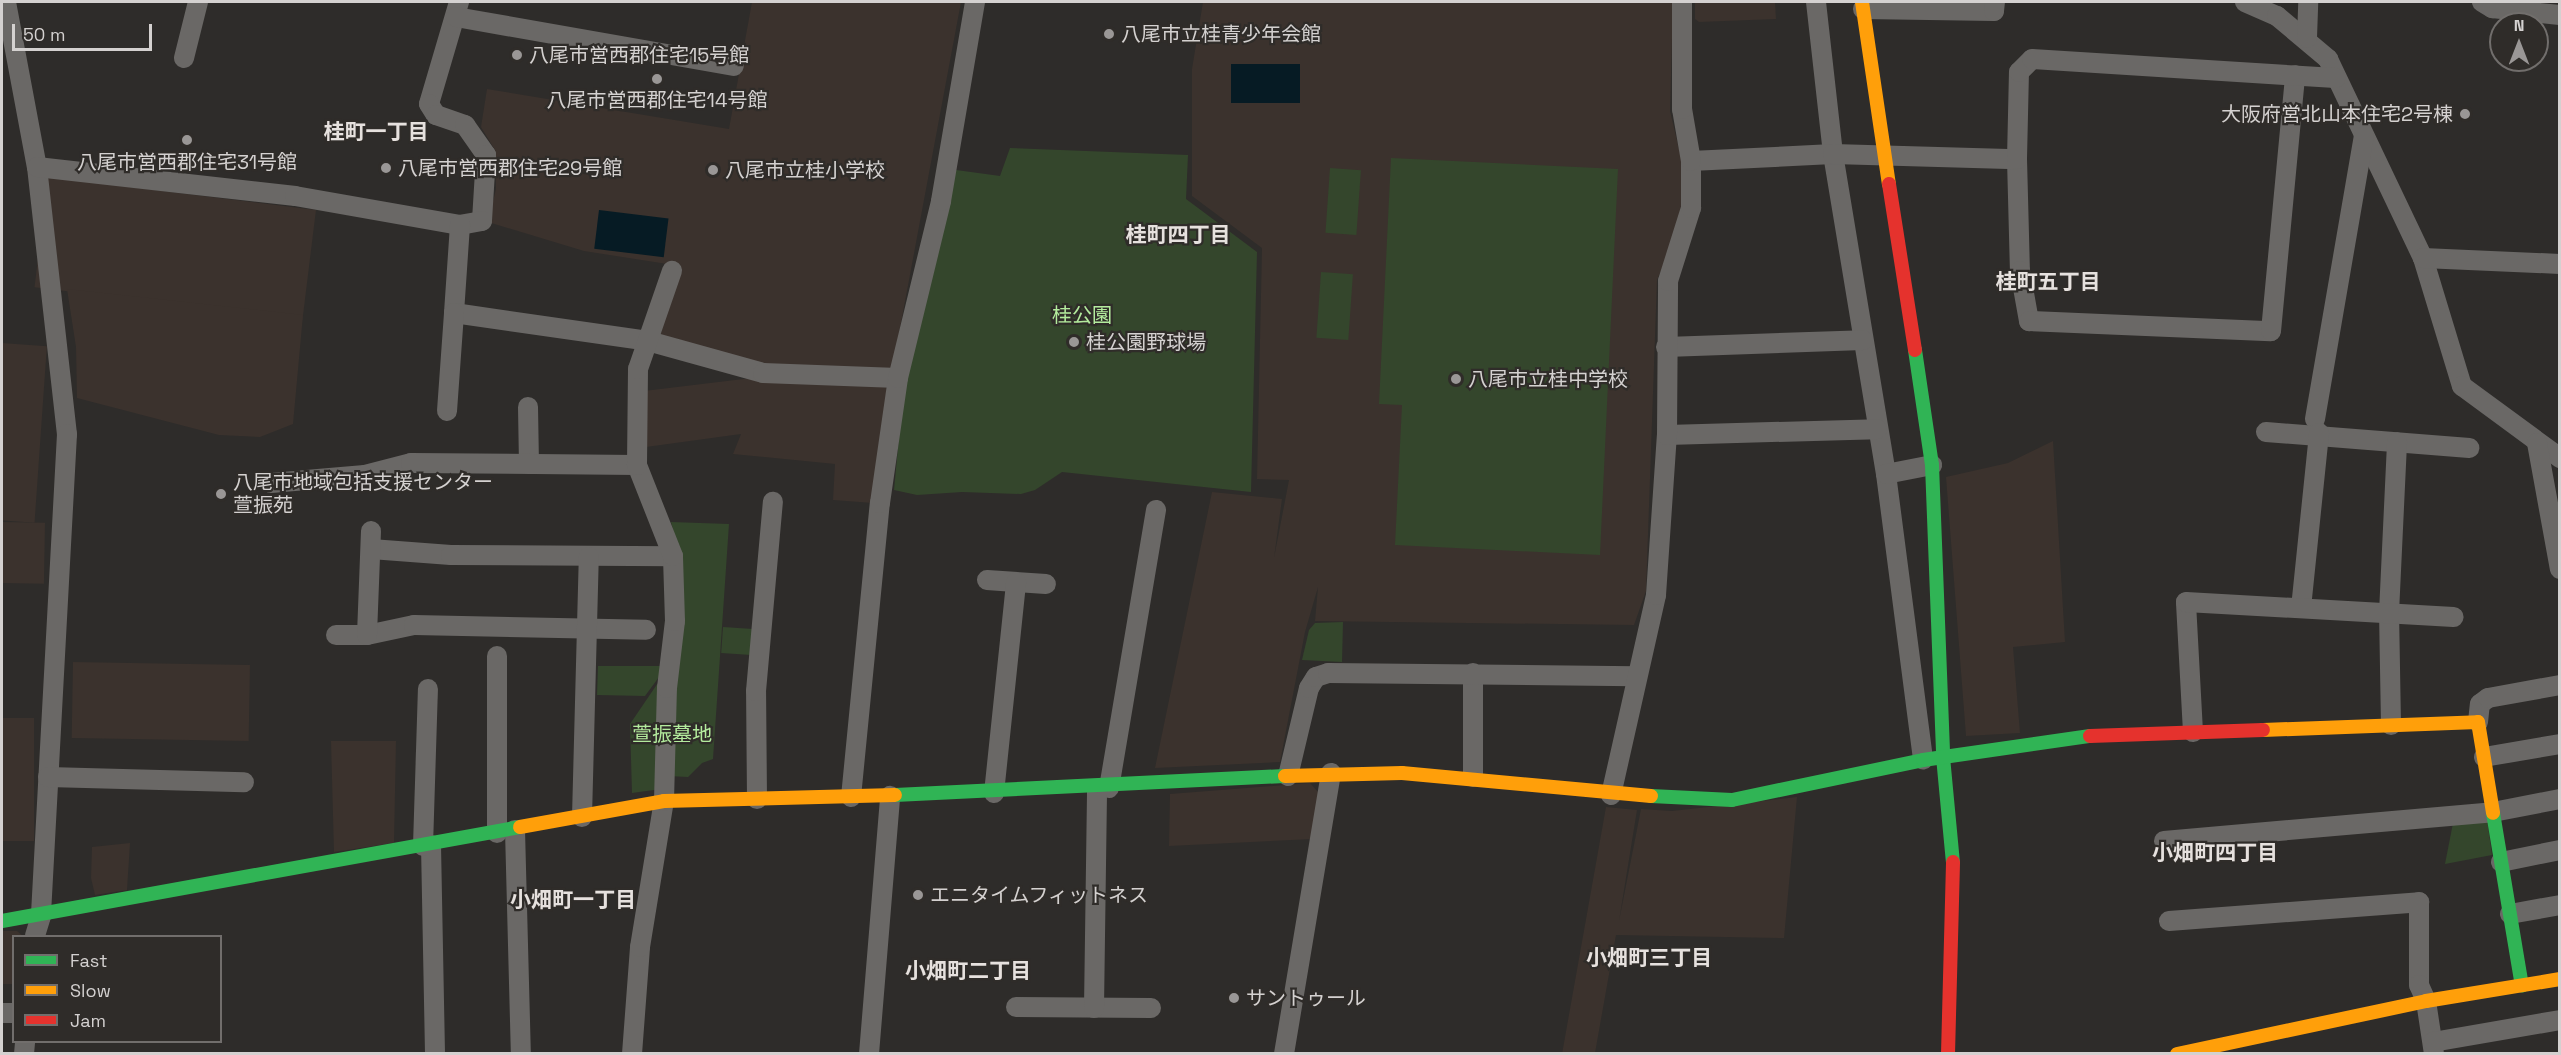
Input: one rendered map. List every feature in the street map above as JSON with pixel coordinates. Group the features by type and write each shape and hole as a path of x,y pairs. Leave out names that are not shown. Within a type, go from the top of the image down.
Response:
{"street":[{"path":"6,2 37,167 67,434 41,916 35,935"},
{"path":"184,58 198,2"},
{"path":"851,797 880,503 898,378 941,201 975,2"},
{"path":"1611,795 1635,676 1656,594 1667,435 1668,281 1691,208 1691,161 1682,109 1682,2"},
{"path":"1816,2 1833,154 1886,474 1924,765"},
{"path":"1948,1053 1953,850 1943,758 1932,465 1862,5 1994,11 1995,2"},
{"path":"2245,2 2277,16 2307,38 2328,59 2335,78 2423,258 2462,386 2559,458"},
{"path":"2307,38 2308,2"},
{"path":"2482,2 2492,8 2559,15"},
{"path":"37,167 295,196 460,225 482,221 487,190 486,155 465,125 436,115 429,104 457,9 734,66"},
{"path":"2295,75 2271,331 2029,321 2020,271 2017,159 2019,72 2032,59 2295,75 2335,78"},
{"path":"2301,608 2317,426 2364,136"},
{"path":"1691,161 1833,154 2017,159"},
{"path":"447,411 460,225"},
{"path":"2423,258 2559,264"},
{"path":"632,1053 640,948 663,801 667,688 675,621 673,556 637,465 638,369 672,271"},
{"path":"454,313 648,341 763,373 898,378"},
{"path":"1666,347 1863,340"},
{"path":"528,407 529,464"},
{"path":"2266,432 2317,426 2397,442 2469,448"},
{"path":"1667,435 1877,429"},
{"path":"2391,725 2389,613 2397,442"},
{"path":"2537,443 2559,569"},
{"path":"271,483 365,475 411,463 637,465"},
{"path":"1886,474 1932,465"},
{"path":"757,799 756,691 773,502"},
{"path":"1094,1008 1103,788 1156,510"},
{"path":"367,635 371,540 590,556 673,556"},
{"path":"582,817 590,556"},
{"path":"987,580 1046,584"},
{"path":"994,793 1016,582"},
{"path":"2193,732 2186,602 2454,617"},
{"path":"336,635 367,635 414,625 646,630"},
{"path":"497,656 521,1053"},
{"path":"1288,776 1309,688 1316,677 1328,673 1635,676"},
{"path":"1473,673 1473,777"},
{"path":"2522,986 2478,722 2480,704 2488,698 2559,685"},
{"path":"428,689 427,845 435,1053"},
{"path":"2,921 41,916 663,801 994,793 1331,773 1473,777 1611,795 1732,800 1924,765 1943,758 2069,737 2478,722"},
{"path":"2484,758 2559,744"},
{"path":"48,777 131,771 203,773 244,782"},
{"path":"1284,1053 1331,773"},
{"path":"869,1053 891,796"},
{"path":"2164,841 2493,812 2559,800"},
{"path":"1934,817 1951,908"},
{"path":"2501,862 2559,850"},
{"path":"2169,921 2419,902 2419,986 2426,1001 2433,1048 2559,1020"},
{"path":"2510,914 2559,905"},
{"path":"2177,1053 2426,1001 2559,979"},
{"path":"1016,1007 1151,1008"}],"shaded area":[{"name":"八尾市立桂小学校","path":"752,2 961,2 892,371 764,366 660,336 680,266 584,251 488,222 496,189 495,150 481,127 487,89 729,129"},
{"name":"八尾市立桂中学校","path":"1203,2 1673,2 1670,111 1682,162 1681,206 1674,240 1657,280 1646,591 1634,625 1315,621 1318,587 1305,632 1280,762 1155,768 1212,492 1282,499 1274,558 1289,480 1257,479 1262,248 1192,196 1192,69"},
{"path":"1695,2 1775,2 1776,19 1699,22 1695,19"},
{"path":"48,177 316,210 302,320 34,287"},
{"path":"67,289 303,315 293,424 260,437 219,435 77,398 76,347"},
{"path":"2,343 47,346 35,523 2,520"},
{"path":"760,377 887,386 873,503 833,500 835,464 733,454 741,434 646,447 644,391"},
{"path":"2053,441 2065,642 2013,647 2020,733 1966,736 1946,477 2008,463"},
{"path":"2,522 45,523 44,584 2,583"},
{"path":"73,662 250,665 249,741 72,738"},
{"path":"2,718 34,718 34,841 2,841"},
{"path":"331,741 396,741 394,843 334,852"},
{"path":"1310,783 1319,793 1313,839 1169,846 1170,794"},
{"path":"1797,797 1784,938 1616,935 1595,1053 1562,1054 1606,807 1637,810 1619,921 1641,809 1672,811"},
{"path":"130,843 127,890 95,895 91,878 92,847"},
{"path":"2,931 17,931 22,935 12,935 12,984 2,984"}],"green space":[{"name":"桂公園","path":"1010,148 1188,155 1186,199 1257,252 1251,492 1062,472 1035,490 1021,494 962,492 917,495 894,490 903,395 956,170 1000,176"},
{"path":"1391,158 1618,169 1600,555 1395,545 1402,405 1379,404"},
{"path":"1330,168 1361,170 1356,235 1325,233"},
{"path":"1321,272 1353,274 1348,340 1316,338"},
{"name":"萱振墓地","path":"671,522 729,524 713,759 702,763 688,777 668,776 661,789 632,793 630,724 664,674 677,544"},
{"path":"1343,622 1342,662 1302,660 1309,630 1315,623"},
{"path":"723,627 753,629 751,655 721,653"},
{"path":"598,666 662,666 662,673 645,696 597,695"},
{"path":"2487,819 2492,855 2445,864 2453,823"}],"water":[{"path":"1231,64 1300,64 1300,103 1231,103"},
{"path":"599,210 668,219 664,257 594,249"}],"traffic: fast":[{"path":"1915,350 1932,465 1943,757 1953,862"},
{"path":"1651,796 1732,800 1923,760 2090,736"},
{"path":"895,795 1285,776"},
{"path":"2493,813 2522,986"},
{"path":"2,921 520,827"}],"traffic: slow":[{"path":"1862,2 1889,184"},
{"path":"2263,730 2478,722 2493,813"},
{"path":"1285,776 1402,773 1651,796"},
{"path":"520,827 664,801 895,795"},
{"path":"2177,1054 2426,1001 2560,979"}],"traffic: jam":[{"path":"1889,184 1915,350"},
{"path":"2090,736 2263,730"},
{"path":"1948,1054 1953,862"}],"place":[{"name":"八尾市立桂青少年会館","path":"1109,34"},
{"name":"八尾市営西郡住宅15号館","path":"517,55"},
{"name":"八尾市営西郡住宅14号館","path":"657,79"},
{"name":"大阪府営北山本住宅2号棟","path":"2465,114"},
{"name":"八尾市営西郡住宅31号館","path":"187,140"},
{"name":"八尾市営西郡住宅29号館","path":"386,168"},
{"name":"八尾市立桂小学校","path":"713,170"},
{"name":"桂公園野球場","path":"1074,342"},
{"name":"八尾市立桂中学校","path":"1456,379"},
{"name":"八尾市地域包括支援センター 萱振苑","path":"221,494"},
{"name":"エニタイムフィットネス","path":"918,895"},
{"name":"サントゥール","path":"1234,998"}],"district":[{"name":"桂町一丁目","path":"376,132"},
{"name":"桂町四丁目","path":"1178,235"},
{"name":"桂町五丁目","path":"2048,282"},
{"name":"小畑町四丁目","path":"2215,853"},
{"name":"小畑町一丁目","path":"573,900"},
{"name":"小畑町三丁目","path":"1649,958"},
{"name":"小畑町二丁目","path":"968,971"}]}
